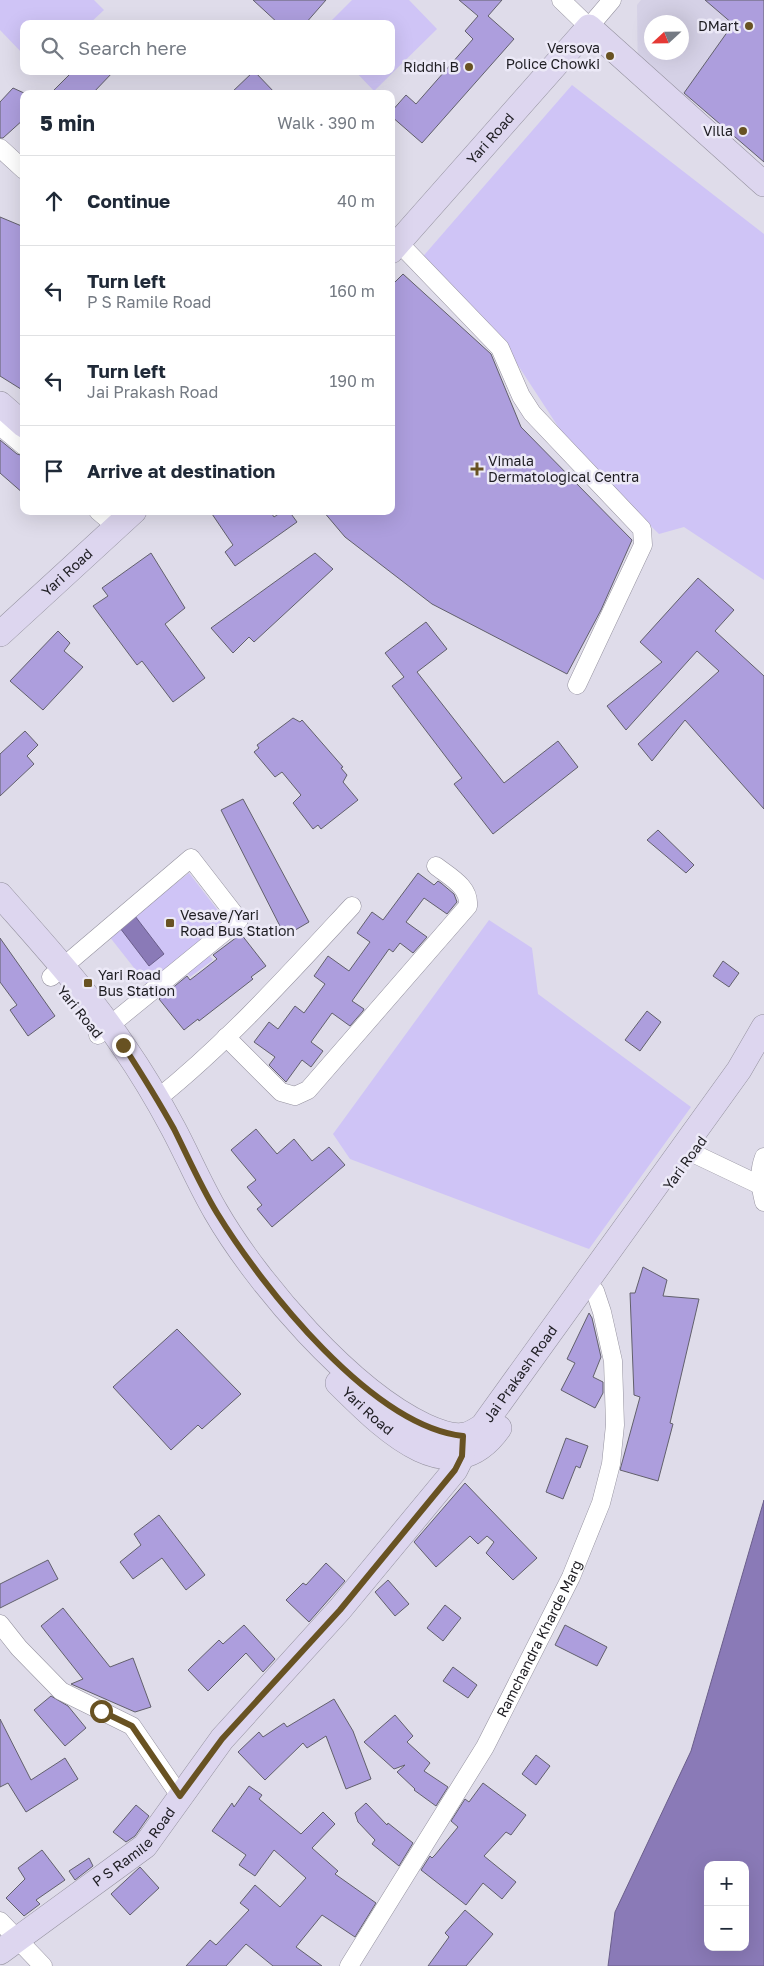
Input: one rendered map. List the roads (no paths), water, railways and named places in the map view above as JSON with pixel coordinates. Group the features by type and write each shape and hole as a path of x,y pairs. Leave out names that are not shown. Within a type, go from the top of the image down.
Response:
{"main road":[{"path":"589,27 764,184"},
{"name":"Yari Road","path":"395,247 589,27"},
{"path":"0,404 20,422"},
{"name":"Yari Road","path":"0,634 124,517"},
{"path":"0,895 57,972 157,1099 216,1212 249,1261 289,1310 335,1360 382,1401 412,1420 463,1446"},
{"name":"Yari Road","path":"0,917 57,972"},
{"name":"Jai Prakash Road","path":"463,1446 482,1427 590,1288 687,1150 739,1070 764,1027"},
{"name":"Yari Road","path":"103,1030 218,1244 269,1308 322,1368 373,1417 425,1453 438,1457 463,1446"},
{"name":"Yari Road","path":"687,1150 748,1077 764,1049"},
{"name":"P S Ramile Road","path":"10,1946 145,1846 222,1739 340,1610 455,1470 463,1446"}],"street":[{"path":"561,0 589,27"},
{"name":"Yari Road","path":"589,27 612,0"},
{"path":"0,148 20,166"},
{"path":"395,247 500,348 521,396 532,413 642,528 643,545 577,685"},
{"path":"0,426 20,443"},
{"path":"57,972 191,858 239,920 103,1030"},
{"path":"226,1036 281,1092 295,1096 308,1090 468,906 469,898 466,890 436,866"},
{"path":"157,1099 192,1072 294,969 352,906"},
{"path":"687,1150 763,1192"},
{"path":"763,1192 760,1169 764,1157"},
{"name":"Ramchandra Kharde Marg","path":"349,1966 485,1747 571,1577 601,1503 610,1464 615,1425 613,1361 608,1329 590,1288"},
{"path":"0,1624 19,1648 61,1691 132,1726 180,1796"},
{"path":"0,1922 10,1946 43,1966"}],"place":[{"name":"DMart","path":"749,26"},
{"name":"Versova Police Chowki","path":"610,56"},
{"name":"Riddhi B","path":"469,67"},
{"name":"Villa","path":"743,131"},
{"name":"Vimala Dermatological Centra","path":"477,469"},
{"name":"Vesave/Yari Road Bus Station","path":"170,923"},
{"name":"Yari Road Bus Station","path":"88,983"}]}
